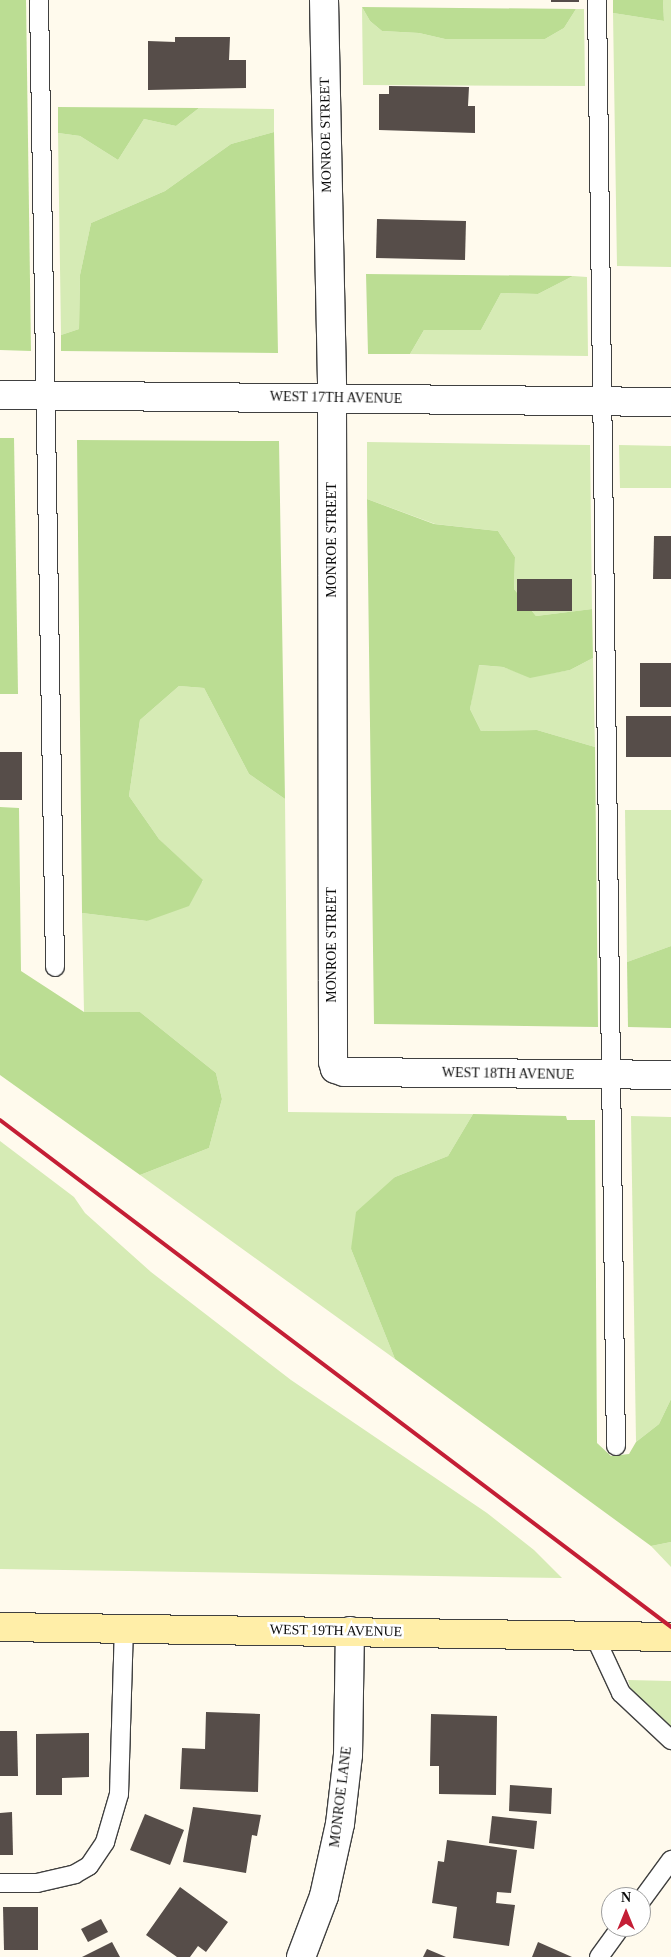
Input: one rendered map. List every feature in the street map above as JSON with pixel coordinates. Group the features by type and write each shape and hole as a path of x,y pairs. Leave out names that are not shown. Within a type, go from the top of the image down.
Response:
{"street":[{"name":"MONROE STREET","path":"324,0 332,398 332,1062 335,1070 344,1072"},
{"name":"WEST 17TH AVENUE","path":"0,395 671,402"},
{"name":"WEST 18TH AVENUE","path":"344,1072 671,1075"},
{"name":"WEST 19TH AVENUE","path":"0,1627 671,1637"},
{"name":"MONROE LANE","path":"301,1957 324,1896 340,1824 348,1755 350,1631"}],"lane":[{"path":"39,0 55,967"},
{"path":"597,0 616,1446"},
{"path":"0,1883 37,1883 75,1874 88,1866 105,1842 115,1811 121,1765 124,1628"},
{"path":"594,1635 621,1693 671,1740"},
{"path":"651,1887 671,1860"},
{"path":"599,1957 614,1937"}],"green space":[{"path":"0,0 26,0 31,351 0,350"},
{"path":"613,0 663,0 664,21 613,13"},
{"path":"663,0 671,0 671,267 617,266 613,13 664,21"},
{"path":"362,7 370,21 382,31 419,33 445,39 545,39 564,28 576,9 584,9 585,86 363,85"},
{"path":"362,7 576,9 564,28 545,39 445,39 419,33 382,31 370,21"},
{"path":"58,107 199,108 176,126 144,119 118,160 80,136 58,133"},
{"path":"199,108 274,109 274,132 231,144 165,191 91,223 80,275 79,329 61,335 58,133 80,136 118,160 144,119 176,126"},
{"path":"274,132 278,353 61,351 61,335 79,329 80,275 91,223 165,191 231,144"},
{"path":"366,274 573,276 538,294 501,293 481,330 424,330 410,354 368,354"},
{"path":"573,276 587,277 588,356 410,354 424,330 481,330 501,293 538,294"},
{"path":"0,438 14,438 18,694 0,694"},
{"path":"77,440 279,441 285,799 249,774 204,688 179,686 140,720 129,796 159,839 203,880 189,906 147,921 82,913"},
{"path":"367,442 590,445 592,609 536,616 514,589 515,557 498,531 435,524 367,499"},
{"path":"619,445 671,446 671,488 620,488"},
{"path":"367,499 434,524 498,531 515,557 514,589 536,616 592,609 593,658 570,670 530,678 503,667 479,665 470,709 481,731 537,730 595,747 598,1027 374,1024"},
{"path":"593,658 595,747 537,730 481,731 470,709 478,665 503,667 530,677 570,670"},
{"path":"179,686 204,688 249,774 285,799 288,1112 473,1114 448,1156 395,1177 351,1249 395,1359 140,1175 209,1148 222,1099 216,1073 140,1012 84,1012 82,913 147,921 203,881 159,839 129,796 140,720"},
{"path":"0,807 19,808 21,971 84,1012 140,1012 216,1073 222,1099 209,1148 140,1175 0,1075"},
{"path":"625,810 671,810 671,946 627,962"},
{"path":"671,946 671,1028 628,1027 627,962"},
{"path":"473,1114 566,1116 567,1120 595,1120 597,1443 611,1456 629,1454 636,1442 659,1424 671,1399 671,1542 651,1546 395,1359 351,1249 356,1212 395,1177 448,1156"},
{"path":"631,1116 671,1117 671,1399 659,1424 636,1442"},
{"path":"0,1141 74,1197 85,1213 151,1272 291,1380 487,1513 534,1550 562,1578 0,1569"},
{"path":"671,1542 671,1567 651,1546"},
{"path":"628,1680 671,1681 671,1728 632,1694"}],"building":[{"path":"551,0 579,0 579,2 551,2"},
{"path":"175,37 230,37 229,60 246,60 246,88 148,90 148,41 175,42"},
{"path":"389,86 469,87 468,106 475,106 475,133 379,130 379,94 389,94"},
{"path":"377,219 466,221 465,260 376,258"},
{"path":"654,536 671,536 671,579 653,579"},
{"path":"517,579 572,579 572,611 517,611"},
{"path":"640,663 671,663 671,707 640,707"},
{"path":"626,716 671,716 671,757 626,757"},
{"path":"0,752 22,752 22,800 0,800"},
{"path":"206,1712 260,1714 258,1792 180,1789 182,1748 205,1749"},
{"path":"431,1714 497,1716 496,1795 439,1794 439,1766 430,1766"},
{"path":"0,1731 17,1731 18,1776 0,1776"},
{"path":"89,1733 89,1777 62,1778 62,1795 36,1795 36,1734"},
{"path":"510,1785 552,1788 551,1814 509,1811"},
{"path":"193,1807 261,1815 257,1836 252,1835 246,1873 183,1862"},
{"path":"12,1812 13,1855 0,1855 0,1813"},
{"path":"145,1814 184,1830 170,1865 130,1850"},
{"path":"492,1816 537,1821 534,1849 489,1843"},
{"path":"447,1840 517,1850 511,1893 497,1892 496,1903 515,1905 509,1946 453,1938 457,1907 432,1903 438,1861 444,1862"},
{"path":"180,1887 228,1922 206,1952 198,1946 190,1957 177,1957 146,1935"},
{"path":"3,1907 38,1907 38,1950 4,1950"},
{"path":"101,1919 108,1932 88,1942 81,1929"},
{"path":"112,1942 120,1957 82,1957"},
{"path":"538,1942 572,1957 532,1957"},
{"path":"427,1949 446,1957 423,1957"}],"railway":[{"path":"0,1120 671,1627"}]}
